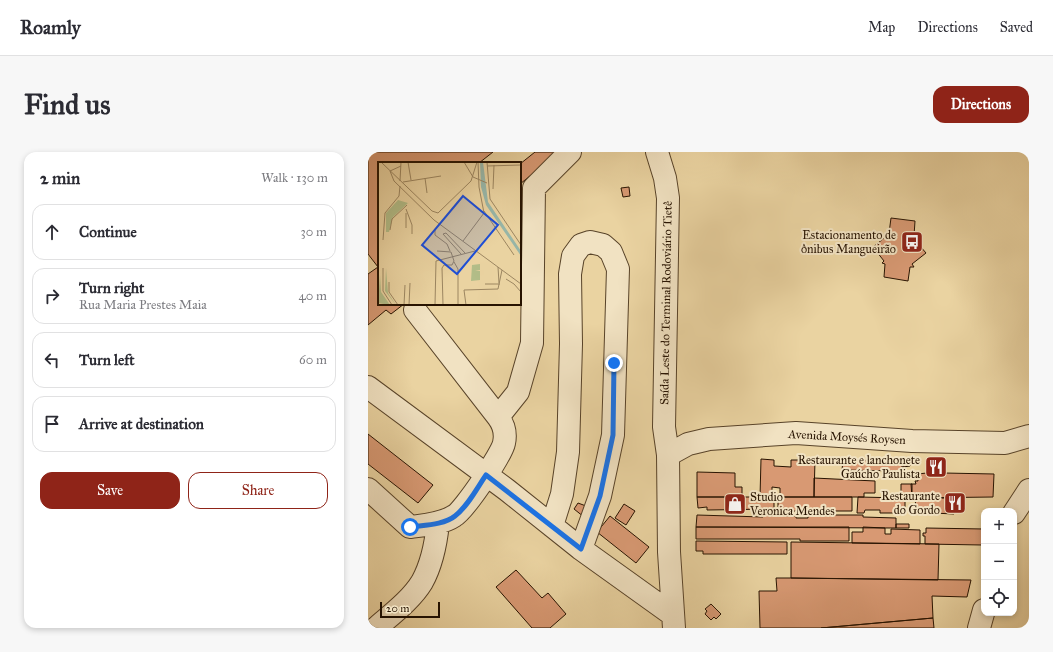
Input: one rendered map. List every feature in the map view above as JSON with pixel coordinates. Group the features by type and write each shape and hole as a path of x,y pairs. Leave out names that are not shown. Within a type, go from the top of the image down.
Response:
{"street":[{"path":"498,417 518,392 532,344 534,188 570,152"},
{"name":"Saída Leste do Terminal Rodoviário Tietê","path":"656,152 665,178 668,198 664,427 668,455 669,552 674,621"},
{"path":"552,526 562,494 568,452 571,344 570,274 573,256 581,245 590,242 603,245 611,252 618,269 613,435 600,496 581,549"},
{"path":"368,489 410,527 438,523 455,516 466,505 504,444 505,433 498,417 415,310"},
{"path":"368,387 486,475 674,621"},
{"name":"Avenida Moysés Roysen","path":"668,455 688,444 709,439 796,432 912,441 1005,443 1029,436"},
{"path":"1017,508 1029,490"},
{"path":"376,628 406,602 422,582 435,547 438,523"},
{"path":"979,628 982,616"}],"building":[{"path":"368,152 493,152 480,162 378,162 378,267 368,254"},
{"path":"535,152 560,152 521,183 521,163"},
{"path":"629,187 630,196 623,197 621,188"},
{"path":"891,218 915,221 914,236 917,237 914,239 926,253 912,264 914,267 910,267 908,281 884,277 885,264 882,263 884,261 873,247 888,235 887,232 889,233"},
{"path":"378,267 378,305 403,305 391,314 386,310 368,325 368,274"},
{"path":"368,434 433,485 418,503 368,464"},
{"path":"761,459 774,460 774,466 791,467 791,460 815,460 814,497 780,497 780,488 772,487 772,497 760,497"},
{"path":"843,460 902,461 902,471 842,470"},
{"path":"903,461 910,462 910,466 903,467"},
{"path":"926,463 944,463 944,473 994,474 993,497 912,498 911,484 916,484 915,481 918,481 917,474 927,473"},
{"path":"697,472 735,473 735,487 742,487 742,497 697,497"},
{"path":"814,478 875,481 875,493 864,493 864,497 814,497"},
{"path":"901,484 912,484 912,498 901,498"},
{"name":"Studio Veronica Mendes","path":"697,497 774,497 774,509 707,510 707,507 698,508"},
{"path":"774,497 852,497 852,511 778,511 778,501 774,502"},
{"path":"858,497 905,498 905,513 880,513 880,510 865,510 864,513 857,513"},
{"path":"915,498 954,498 954,514 933,513 933,510 916,509"},
{"path":"578,503 586,506 584,517 574,509"},
{"path":"624,504 635,511 626,525 615,518"},
{"path":"697,515 763,517 763,515 808,518 808,515 863,515 863,517 896,518 896,528 696,527"},
{"path":"610,516 649,547 636,563 597,532"},
{"path":"896,524 909,524 909,528 896,528"},
{"path":"696,527 849,527 849,541 800,541 800,539 696,539"},
{"path":"863,527 885,528 885,534 891,534 891,529 920,530 920,544 852,543 852,532 863,532"},
{"path":"926,528 981,529 981,545 925,544 925,536 923,536 923,533 926,533"},
{"path":"696,541 787,542 787,554 703,554 703,551 696,551"},
{"path":"791,542 939,544 938,580 791,578"},
{"path":"516,570 542,598 548,593 566,614 550,628 532,628 496,587"},
{"path":"776,578 971,580 967,597 932,596 933,618 821,628 760,628 759,591 777,591"},
{"path":"711,604 721,614 716,619 714,617 711,620 705,614 707,611 705,609"},
{"path":"933,618 934,628 821,628"}],"place":[{"name":"Estacionamento de ônibus Mangueirão","path":"912,242"},
{"name":"Restaurante e lanchonete Gaúcho Paulista","path":"936,467"},
{"name":"Restaurante do Gordo","path":"955,503"},
{"name":"Studio Veronica Mendes","path":"735,504"}],"route":[{"path":"410,527 438,523 455,516 466,505 486,475 581,549 600,496 613,435 614,363"}]}
